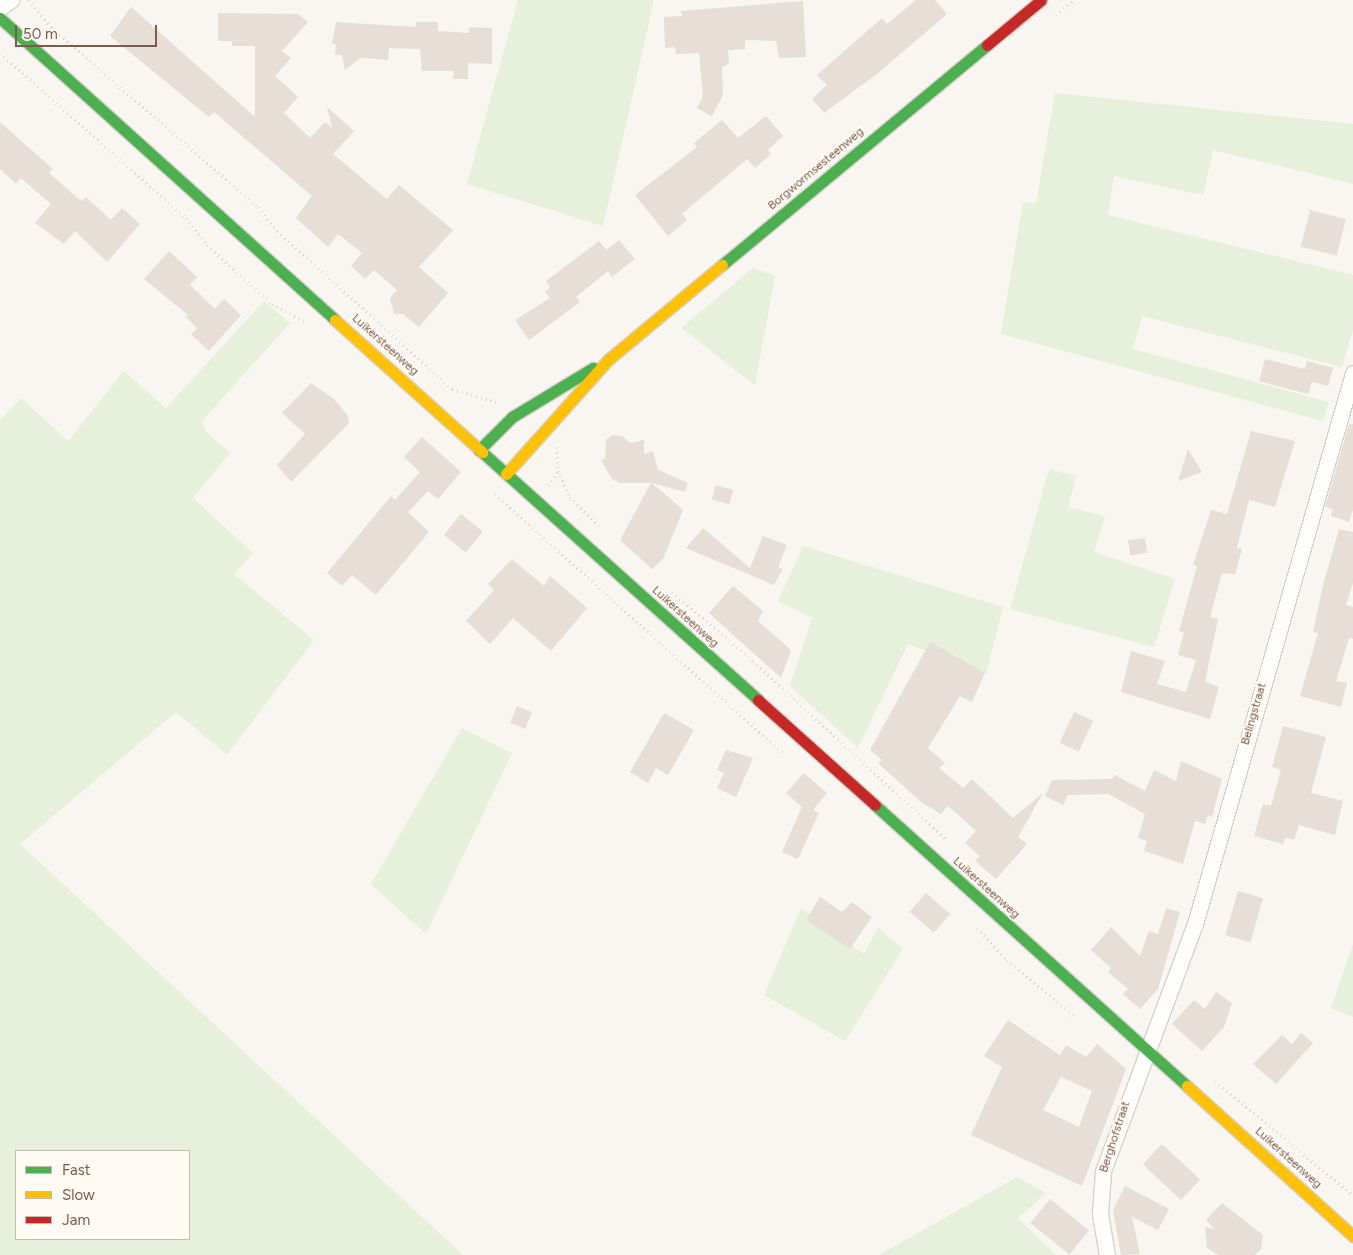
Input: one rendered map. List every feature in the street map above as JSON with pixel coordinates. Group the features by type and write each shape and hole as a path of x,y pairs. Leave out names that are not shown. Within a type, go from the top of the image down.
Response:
{"main road":[{"name":"Borgwormsesteenweg","path":"506,474 609,359 1041,0"},
{"name":"Luikersteenweg","path":"0,18 1353,1236"},
{"name":"Borgwormsesteenweg","path":"479,450 512,417 609,359"}],"street":[{"path":"0,8 11,0"},
{"name":"Belingstraat","path":"1148,1053 1195,924 1353,374"},
{"name":"Berghofstraat","path":"1107,1255 1100,1214 1103,1171 1148,1053"}],"path":[{"name":"Luikersteenweg","path":"28,0 52,28 258,208 277,231 452,389 487,401"},
{"path":"0,53 186,218 207,245 272,304 308,323"},
{"name":"Luikersteenweg","path":"1212,1079 1353,1195"}],"green space":[{"path":"518,0 654,0 603,226 467,184"},
{"path":"1055,93 1353,124 1353,184 1213,150 1203,195 1114,176 1108,215 1353,275 1353,330 1342,367 1142,316 1133,349 1329,402 1323,421 1001,334 1023,202 1036,204"},
{"path":"753,268 775,276 755,385 681,328"},
{"path":"264,301 290,323 202,421 206,432 230,453 193,498 253,553 234,574 314,640 227,755 176,712 20,844 463,1255 0,1255 0,420 21,398 68,441 124,371 166,408"},
{"path":"1049,469 1076,476 1068,507 1105,516 1094,552 1175,579 1154,647 1010,609"},
{"path":"803,546 1003,607 986,674 908,644 858,748 790,686 812,618 778,601"},
{"path":"462,728 512,753 426,934 371,884"},
{"path":"801,908 864,954 878,928 903,949 845,1041 764,995"},
{"path":"1353,944 1353,1017 1331,1008"},
{"path":"1017,1177 1046,1193 1018,1218 1056,1255 879,1255"}],"building":[{"path":"916,0 935,0 947,14 877,74 824,113 812,99 827,85 817,75 882,18 887,24"},
{"path":"803,1 806,57 779,58 776,41 745,40 745,49 728,50 729,64 722,67 723,95 712,116 697,108 703,96 699,53 676,54 675,47 665,48 664,17 682,16 681,11"},
{"path":"131,7 255,117 255,46 232,46 232,41 218,41 218,13 298,14 308,22 282,51 291,58 275,76 298,97 284,113 310,138 325,122 332,128 327,107 354,131 333,154 387,199 399,185 453,230 419,267 448,293 419,327 403,314 394,314 390,298 397,290 374,270 365,279 351,266 362,253 338,234 328,247 296,218 312,196 214,112 209,117 110,36"},
{"path":"336,22 416,27 416,22 438,22 438,31 469,33 469,27 492,28 492,64 468,63 468,79 453,79 454,71 422,71 420,49 389,48 388,60 360,58 345,70 342,55 335,55 336,44 332,44"},
{"path":"766,116 783,136 768,150 771,154 755,168 747,159 682,214 687,220 668,236 635,195 697,147 694,143 722,120 738,138"},
{"path":"0,122 53,169 49,173 81,201 86,197 111,220 122,208 140,224 107,262 75,231 64,244 35,223 51,204 21,178 16,184 0,169"},
{"path":"1310,210 1346,219 1337,256 1301,247"},
{"path":"619,240 635,259 612,277 608,271 576,297 580,302 529,340 515,320 550,298 545,292 550,287 546,281 599,241 606,250"},
{"path":"169,251 197,277 190,285 215,309 224,299 241,315 209,351 191,334 197,328 186,317 188,315 144,279"},
{"path":"1265,359 1305,369 1307,361 1333,368 1328,386 1312,382 1308,394 1259,381"},
{"path":"311,383 334,399 348,416 349,423 291,482 277,465 305,434 282,413"},
{"path":"1349,424 1353,424 1353,510 1349,522 1331,516 1333,509 1325,507"},
{"path":"1251,431 1295,441 1275,507 1249,500 1237,548 1242,549 1235,574 1222,573 1210,617 1218,619 1205,682 1219,687 1210,719 1121,692 1131,651 1165,661 1157,684 1186,692 1196,660 1178,655 1184,632 1179,631 1197,566 1193,565 1211,510 1227,514"},
{"path":"612,435 622,436 630,443 644,440 644,454 653,451 658,470 688,483 685,492 652,483 683,510 663,559 652,569 620,540 651,483 620,483 612,479 601,460 605,459 606,440"},
{"path":"422,437 461,472 438,499 428,491 408,512 429,532 376,595 352,575 342,586 327,573 391,496 395,500 420,472 404,457"},
{"path":"1188,449 1202,472 1178,481"},
{"path":"716,485 733,490 729,504 712,499"},
{"path":"461,514 483,532 466,553 444,535"},
{"path":"703,528 750,568 763,536 787,545 778,567 783,569 774,585 686,548"},
{"path":"1339,529 1353,532 1353,583 1346,605 1353,607 1353,639 1349,638 1336,681 1347,683 1341,707 1300,696 1318,633 1313,632 1322,589"},
{"path":"1145,538 1147,553 1130,555 1128,540"},
{"path":"512,559 544,586 550,576 587,608 551,651 513,618 490,644 466,621 494,590 488,584"},
{"path":"733,586 763,611 758,621 791,650 781,678 709,613"},
{"path":"930,642 985,673 972,702 960,696 928,748 945,763 939,768 963,788 972,779 1013,818 1043,793 1018,837 1027,844 996,879 975,861 980,856 965,843 976,831 948,806 941,814 921,802 878,763 882,760 870,750"},
{"path":"517,706 532,712 525,729 510,723"},
{"path":"1074,712 1093,721 1079,752 1060,743"},
{"path":"664,713 694,730 668,775 656,768 648,783 630,772"},
{"path":"1283,726 1326,737 1311,793 1343,801 1335,835 1299,825 1294,840 1285,838 1283,844 1254,836 1263,804 1271,806 1281,770 1272,767"},
{"path":"726,750 753,758 736,797 717,788 724,773 717,770"},
{"path":"1181,761 1222,779 1212,817 1208,815 1205,824 1195,821 1183,864 1144,851 1147,841 1138,838 1145,814 1108,794 1068,795 1063,805 1045,796 1052,780 1112,779 1115,775 1145,791 1154,770 1176,781"},
{"path":"804,773 827,793 813,810 819,813 798,859 782,852 802,807 786,793"},
{"path":"1238,891 1263,898 1250,942 1225,935"},
{"path":"926,893 950,914 934,933 910,912"},
{"path":"820,897 842,912 852,902 872,917 850,949 806,920"},
{"path":"1166,908 1180,912 1158,989 1140,1009 1123,994 1128,989 1108,972 1111,968 1091,950 1111,927 1140,956 1149,931 1158,934"},
{"path":"1216,992 1232,1003 1224,1027 1202,1051 1172,1024 1194,1000 1205,1009"},
{"path":"1008,1020 1060,1055 1066,1045 1086,1057 1097,1044 1126,1069 1082,1186 971,1135 1002,1067 984,1056","holes":["1061,1077 1092,1091 1079,1127 1043,1110"]},
{"path":"1301,1033 1313,1043 1276,1084 1253,1064 1282,1035 1292,1044"},
{"path":"1162,1144 1200,1179 1181,1200 1143,1164"},
{"path":"1125,1186 1169,1209 1158,1230 1132,1217 1140,1254 1121,1255 1113,1210"},
{"path":"1050,1199 1089,1230 1069,1255 1030,1223"},
{"path":"1222,1203 1263,1235 1261,1249 1255,1255 1219,1255 1207,1248 1205,1227 1215,1229 1206,1220"}],"traffic: fast":[{"path":"0,18 335,320"},
{"path":"722,265 987,45"},
{"path":"479,450 512,417 593,368"},
{"path":"482,452 758,700"},
{"path":"875,805 1187,1086"}],"traffic: slow":[{"path":"506,474 609,359 722,265"},
{"path":"335,320 482,452"},
{"path":"1187,1086 1353,1236"}],"traffic: jam":[{"path":"987,45 1041,0"},
{"path":"758,700 875,805"}]}
